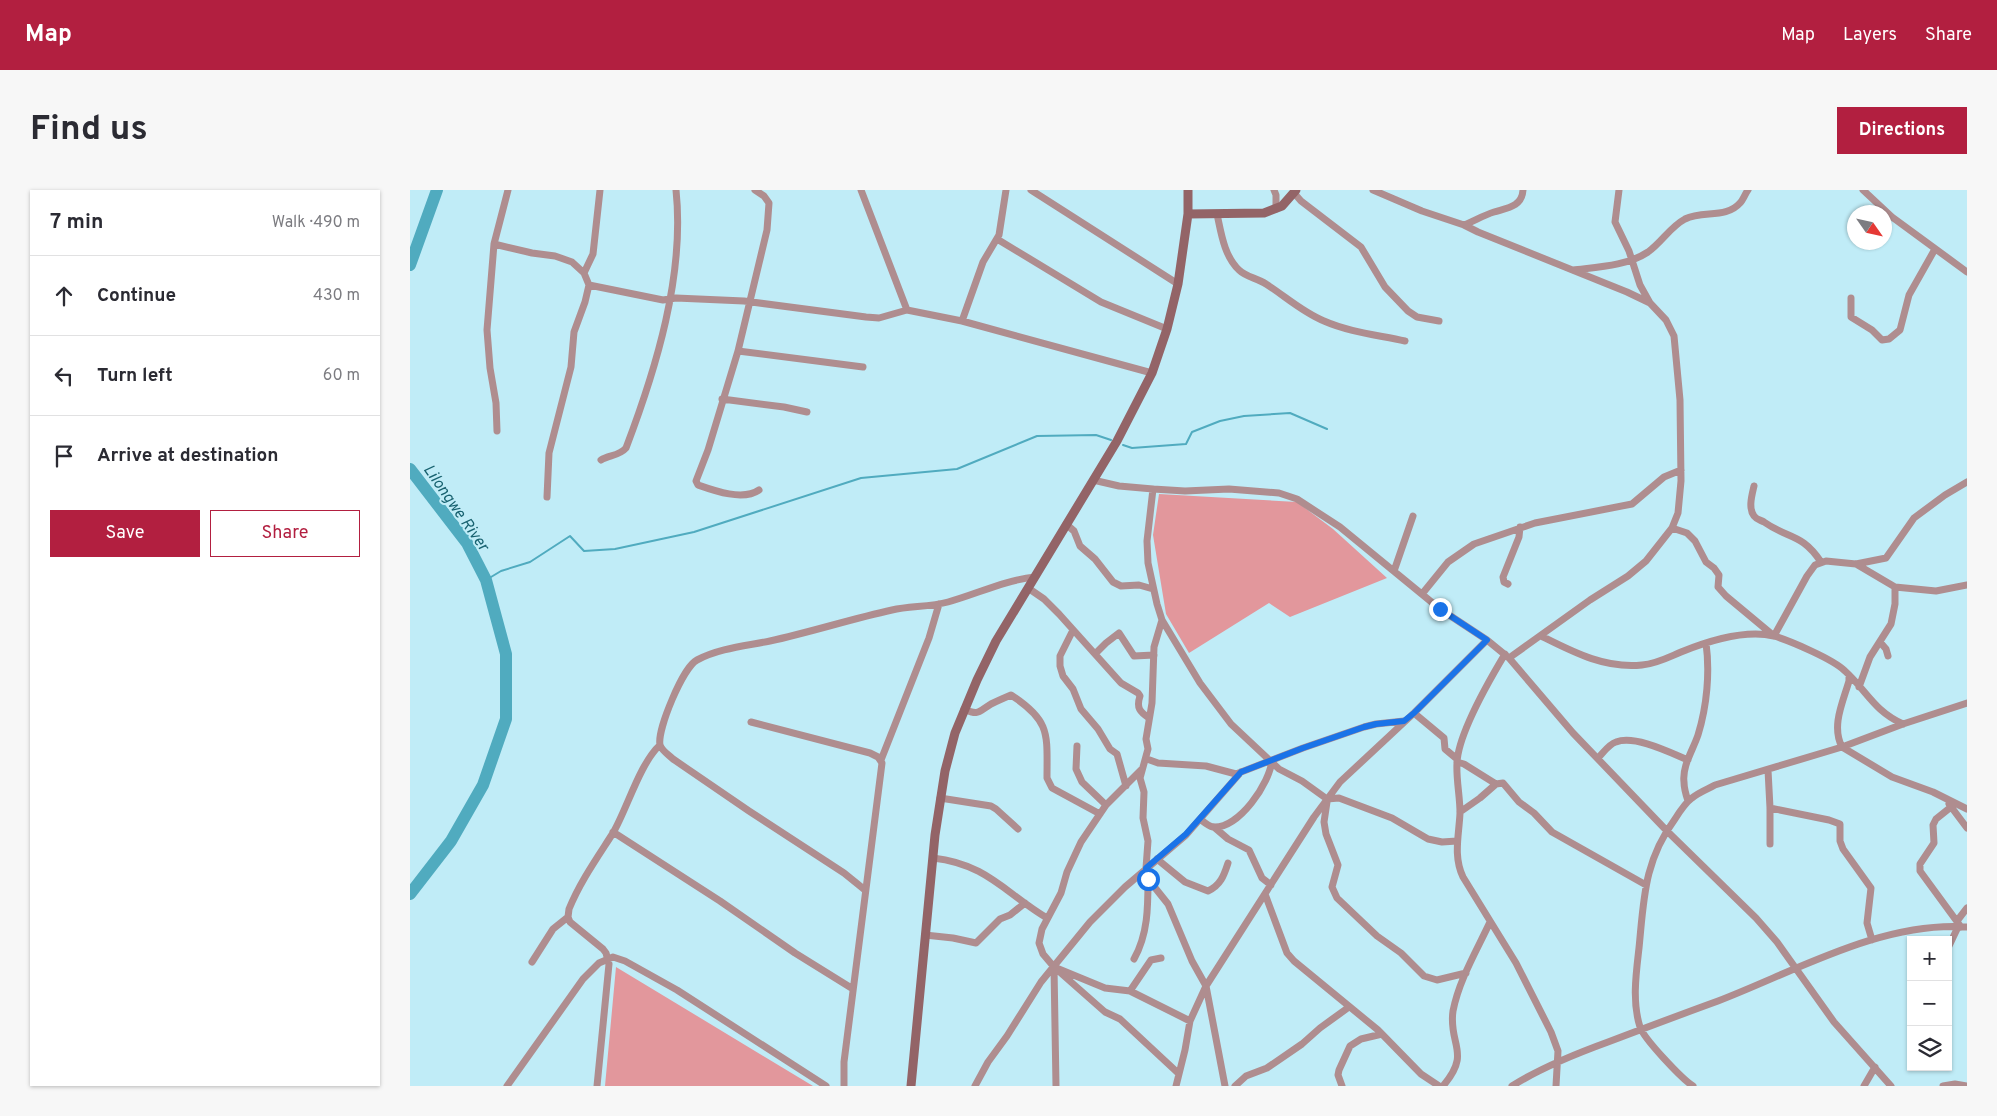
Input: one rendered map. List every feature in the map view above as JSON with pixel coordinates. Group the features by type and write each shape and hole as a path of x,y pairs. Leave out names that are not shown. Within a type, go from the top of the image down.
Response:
{"main road":[{"path":"911,1086 933,858 940,798 950,750 964,709 996,641 1117,441 1152,373 1167,329 1178,284 1188,214 1188,190"},
{"path":"1188,214 1256,215 1276,209 1295,192"}],"street":[{"path":"497,431 496,404 487,340 494,244 508,190"},
{"path":"584,273 592,254 600,190"},
{"path":"601,460 608,456 619,455 626,448 651,375 670,300 679,234 676,190"},
{"path":"755,190 767,199 770,207 767,230 751,303 738,350 696,483 707,488 744,495 759,490"},
{"path":"860,190 907,310"},
{"path":"962,321 983,262 997,239 1006,190"},
{"path":"1032,190 1178,284"},
{"path":"1274,190 1276,209"},
{"path":"1373,190 1422,211 1464,225 1650,303"},
{"path":"1464,225 1494,212 1509,209 1518,203 1523,196 1524,190"},
{"path":"1556,1086 1558,1061 1556,1042 1516,963 1490,922 1457,862 1460,812 1457,761 1470,720 1488,684 1507,656 1541,636 1646,561 1672,528 1678,513 1681,470 1680,400 1674,336 1666,320 1650,303 1640,285 1630,251 1615,222 1619,190"},
{"path":"1571,270 1609,266 1648,252 1673,226 1693,216 1726,212 1733,209 1741,202 1748,190"},
{"path":"1863,190 1892,217 1967,272"},
{"path":"1295,192 1301,201 1361,247 1385,287 1408,311 1417,317 1439,321"},
{"path":"1217,214 1224,244 1230,257 1243,273 1265,283 1322,320 1337,326 1405,341"},
{"path":"997,239 1101,302 1167,329"},
{"path":"494,244 555,256 576,265 584,273 589,285 574,332 571,367 549,453 547,496"},
{"path":"1851,298 1851,317 1872,330 1882,340 1889,339 1900,330 1909,295 1935,249"},
{"path":"589,285 670,300 676,298 751,303 879,318 907,310 962,321 1152,373"},
{"path":"738,350 863,367"},
{"path":"722,399 807,412"},
{"path":"1422,594 1448,562 1474,544 1520,527 1574,514 1632,504 1664,477 1681,470"},
{"path":"1093,480 1119,486 1153,489 1184,491 1229,489 1279,493 1297,499 1340,527 1422,594 1507,656 1573,734 1667,831 1751,913 1777,942 1834,1022 1891,1086"},
{"path":"1774,636 1811,570 1821,562 1838,561 1856,564 1886,558 1914,518 1945,495 1967,482"},
{"path":"1754,486 1751,510 1754,517 1807,544 1821,562"},
{"path":"1153,489 1147,541 1148,563 1162,620 1200,683 1231,724 1272,760 1279,769 1302,781 1328,799 1339,798 1392,818 1428,839 1442,842 1457,841"},
{"path":"1394,571 1413,516"},
{"path":"1066,524 1074,532 1080,546 1096,559 1114,582 1121,586 1139,585 1154,589"},
{"path":"1508,584 1504,582 1503,577 1519,537 1520,527"},
{"path":"1672,528 1687,533 1695,541 1706,562 1719,575 1718,587 1726,596 1774,636 1833,662 1849,674 1875,706 1889,717 1903,724"},
{"path":"1856,564 1895,588 1936,591 1967,585"},
{"path":"532,962 553,928 568,916 571,903 602,847 613,832 653,753 660,745 666,717 680,682 690,666 698,659 725,650 792,636 880,613 902,608 939,604 1018,578 1035,577"},
{"path":"1028,588 1048,603 1121,683 1138,693 1140,696 1139,710 1149,718"},
{"path":"1860,687 1870,657 1891,624 1895,604 1895,588"},
{"path":"880,760 929,638 939,604"},
{"path":"1162,620 1154,647 1152,704 1146,738 1147,759 1135,777 1106,805 1077,850 1064,879 1061,894 1047,918 1039,937 1039,943 1043,954 1054,967 1105,1012 1120,1019 1178,1073"},
{"path":"1073,630 1060,656 1063,676 1073,689 1081,709 1098,729 1110,749 1117,754 1126,786"},
{"path":"1096,654 1119,633 1134,656 1154,654"},
{"path":"1541,636 1583,656 1627,666 1653,664 1706,643 1744,635 1774,636"},
{"path":"1176,1086 1190,1021 1206,986 1314,818 1340,782 1414,713 1487,640"},
{"path":"1880,642 1886,649 1888,656"},
{"path":"1688,801 1683,781 1702,719 1709,664 1706,643"},
{"path":"1849,674 1837,730 1838,740 1842,747 1892,777 1967,809"},
{"path":"964,709 973,713 980,713 991,704 1010,696 1026,705 1042,721 1045,730 1047,778 1049,784 1052,788 1100,814"},
{"path":"1687,1086 1640,1030 1635,1002 1646,885 1652,859 1667,831 1688,801 1697,794 1715,786 1842,747 1903,724 1967,704"},
{"path":"1414,713 1444,738 1445,749 1457,761 1496,784"},
{"path":"1147,759 1158,763 1206,766 1231,773 1241,772 1364,727 1404,721"},
{"path":"751,722 875,755 880,760 882,767 844,1062 844,1086"},
{"path":"1598,758 1614,742 1628,740 1666,750 1688,760"},
{"path":"660,745 673,759 844,873 865,890"},
{"path":"1077,746 1076,769 1082,782 1106,805"},
{"path":"1214,827 1226,824 1236,818 1253,801 1266,780 1272,760"},
{"path":"1134,959 1143,940 1146,924 1148,879 1146,868 1148,841 1143,818 1144,801 1140,778 1141,769"},
{"path":"1768,770 1770,844"},
{"path":"975,1086 988,1062 1041,982 1101,910 1186,834 1241,772"},
{"path":"1460,812 1496,784 1503,783 1519,802 1534,813 1552,832 1646,885"},
{"path":"1942,797 1967,828"},
{"path":"940,798 996,808 1018,829"},
{"path":"1328,799 1324,822 1326,834 1336,854 1338,865 1332,888 1337,898 1377,936 1401,953 1424,976 1437,980 1466,973"},
{"path":"1951,807 1936,819 1933,825 1934,842 1920,864 1920,871 1961,925"},
{"path":"1770,808 1830,820 1840,824 1840,841 1843,849 1871,888 1867,923 1872,940"},
{"path":"1200,819 1207,825 1214,827 1228,839 1249,850 1262,878 1271,885"},
{"path":"613,832 720,901 795,953 853,989"},
{"path":"933,858 960,862 975,869 1000,884 1047,918"},
{"path":"1157,858 1185,882 1208,891 1216,888 1223,879 1228,863"},
{"path":"1148,879 1168,904 1192,961 1206,986 1225,1086"},
{"path":"1265,894 1287,952 1298,966 1382,1034 1421,1074 1439,1086"},
{"path":"926,935 976,943 1000,919 1010,915 1025,903"},
{"path":"1952,941 1961,925 1967,908"},
{"path":"568,916 575,928 603,948 608,958 609,977 597,1086"},
{"path":"1443,1086 1452,1076 1458,1063 1459,1052 1453,1032 1453,1012 1458,992 1490,922"},
{"path":"1512,1086 1558,1061 1834,953 1872,940 1931,928 1961,925"},
{"path":"507,1086 583,979 595,966 608,958 619,958 676,990 826,1086"},
{"path":"1130,991 1151,960 1161,958"},
{"path":"1054,967 1105,988 1130,991 1190,1021"},
{"path":"1054,967 1056,1086"},
{"path":"1235,1086 1246,1076 1267,1068 1302,1044 1349,1007"},
{"path":"1342,1086 1338,1075 1339,1070 1350,1046 1361,1039 1382,1034"},
{"path":"1864,1086 1876,1067"},
{"path":"1677,1074 1693,1086"},
{"path":"1943,1086 1955,1084 1967,1086"}],"shaded area":[{"path":"1159,494 1297,502 1333,529 1387,578 1290,617 1269,603 1189,653 1166,614 1153,535"},
{"path":"616,967 813,1086 605,1086"}],"waterway":[{"name":"Lilongwe River","path":"410,265 437,190"},
{"path":"1123,445 1132,448 1186,444 1192,432 1220,421 1244,416 1290,413 1327,429"},
{"path":"486,580 501,571 530,562 570,536 584,551 615,549 694,532 861,478 957,469 1037,436 1096,435 1111,440"},
{"name":"Lilongwe River","path":"410,469 467,543 486,580 506,654 506,719 483,785 451,841 410,894"}],"route":[{"path":"1148,879 1146,868 1186,834 1241,772 1364,727 1386,722 1404,721 1414,713 1487,640 1440,609"}]}
